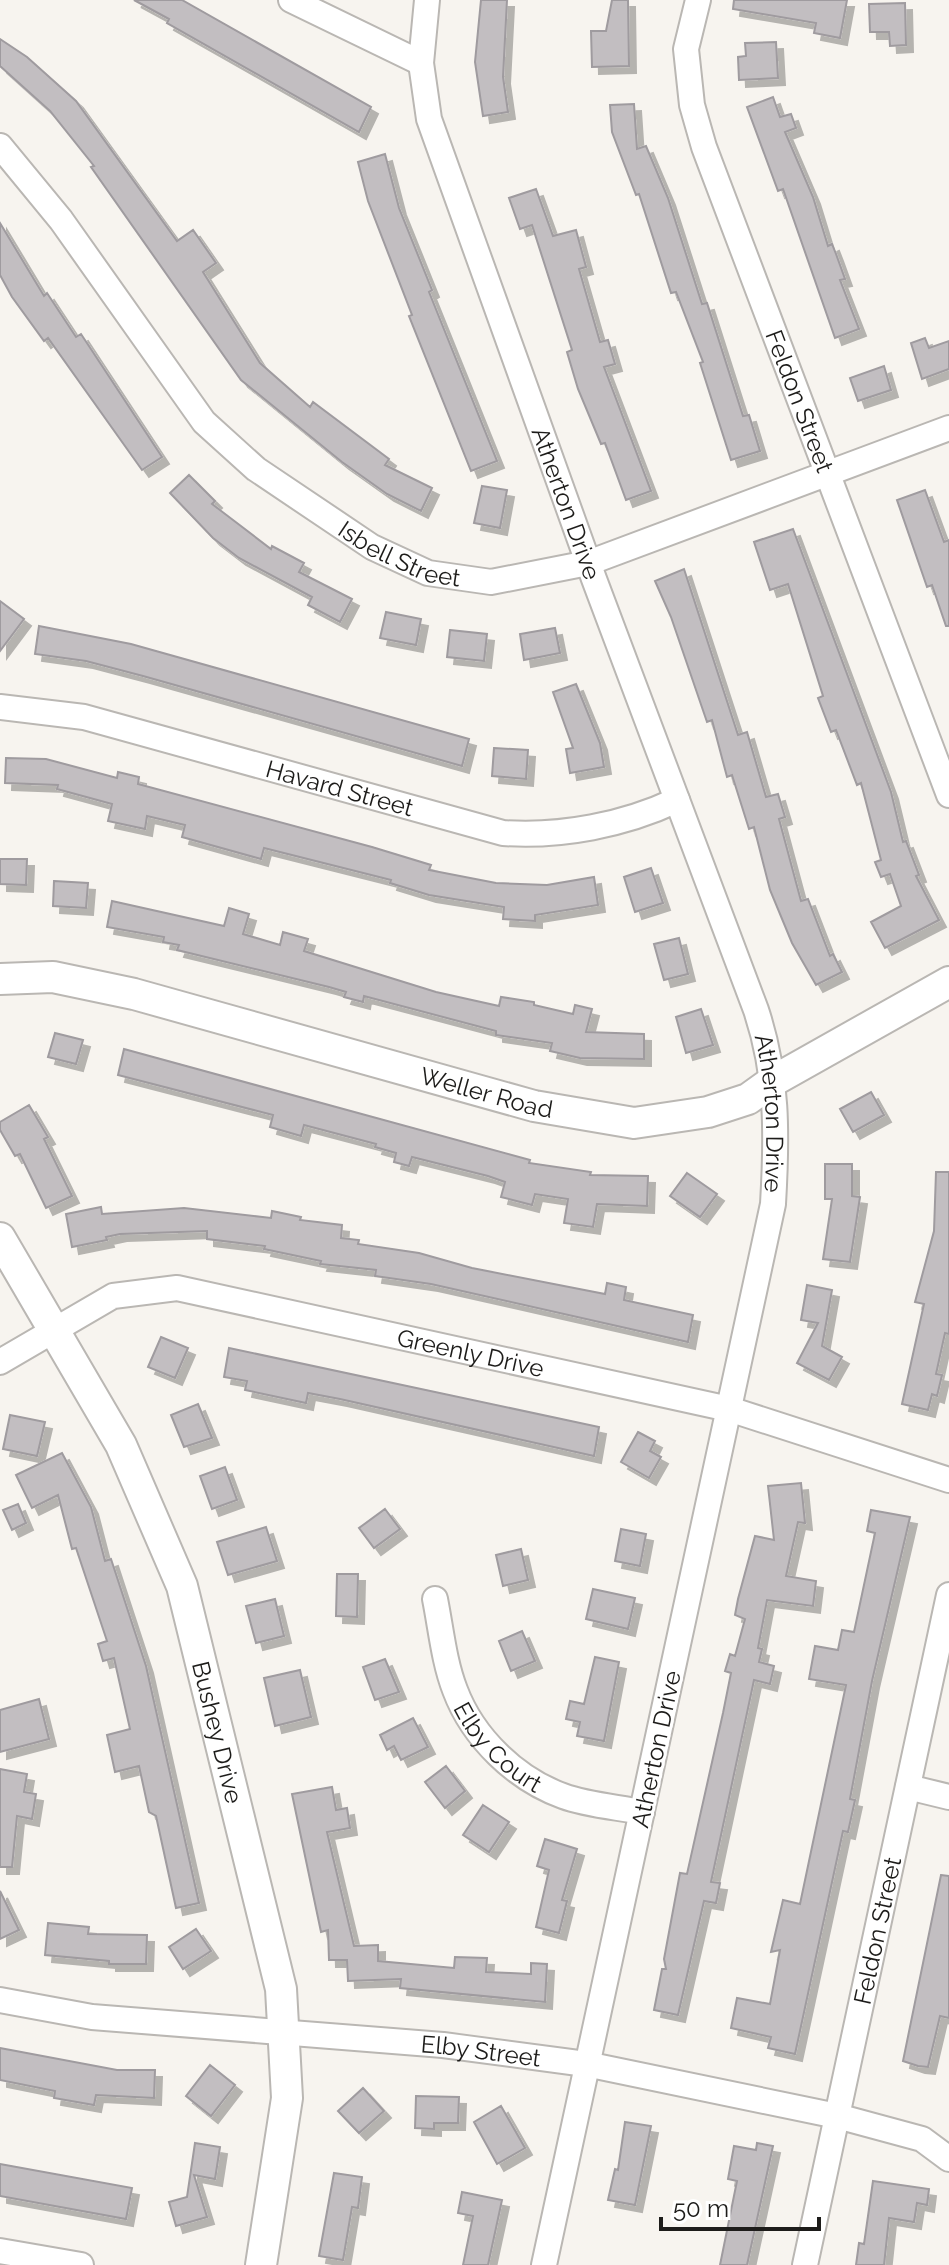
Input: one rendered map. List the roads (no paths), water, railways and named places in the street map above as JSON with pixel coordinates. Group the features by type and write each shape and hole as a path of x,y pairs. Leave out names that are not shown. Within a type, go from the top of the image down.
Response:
{"street":[{"path":"291,0 421,63"},
{"name":"Atherton Drive","path":"427,0 421,63 429,119 588,563 756,1010 770,1053 777,1136 773,1204 544,2265"},
{"name":"Feldon Street","path":"698,0 686,49 692,105 949,795"},
{"name":"Isbell Street","path":"0,146 61,220 204,422 256,469 372,547 428,573 491,582 588,563 949,428"},
{"name":"Havard Street","path":"0,707 84,717 503,833 543,836 603,825 677,800"},
{"name":"Weller Road","path":"0,979 53,977 134,994 534,1106 634,1123 708,1112 748,1099 773,1081 949,982"},
{"name":"Bushey Drive","path":"0,1238 121,1445 182,1586 281,1989 287,2098 261,2265"},
{"name":"Greenly Drive","path":"0,1362 113,1296 177,1288 729,1409 949,1480"},
{"name":"Feldon Street","path":"805,2265 949,1595"},
{"name":"Elby Court","path":"435,1599 453,1687 464,1711 497,1754 516,1771 563,1796 642,1812"},
{"path":"908,1787 949,1797"},
{"name":"Elby Street","path":"0,2000 92,2017 443,2045 586,2064 837,2116 922,2139 949,2159"},
{"path":"0,2251 81,2265"}]}
